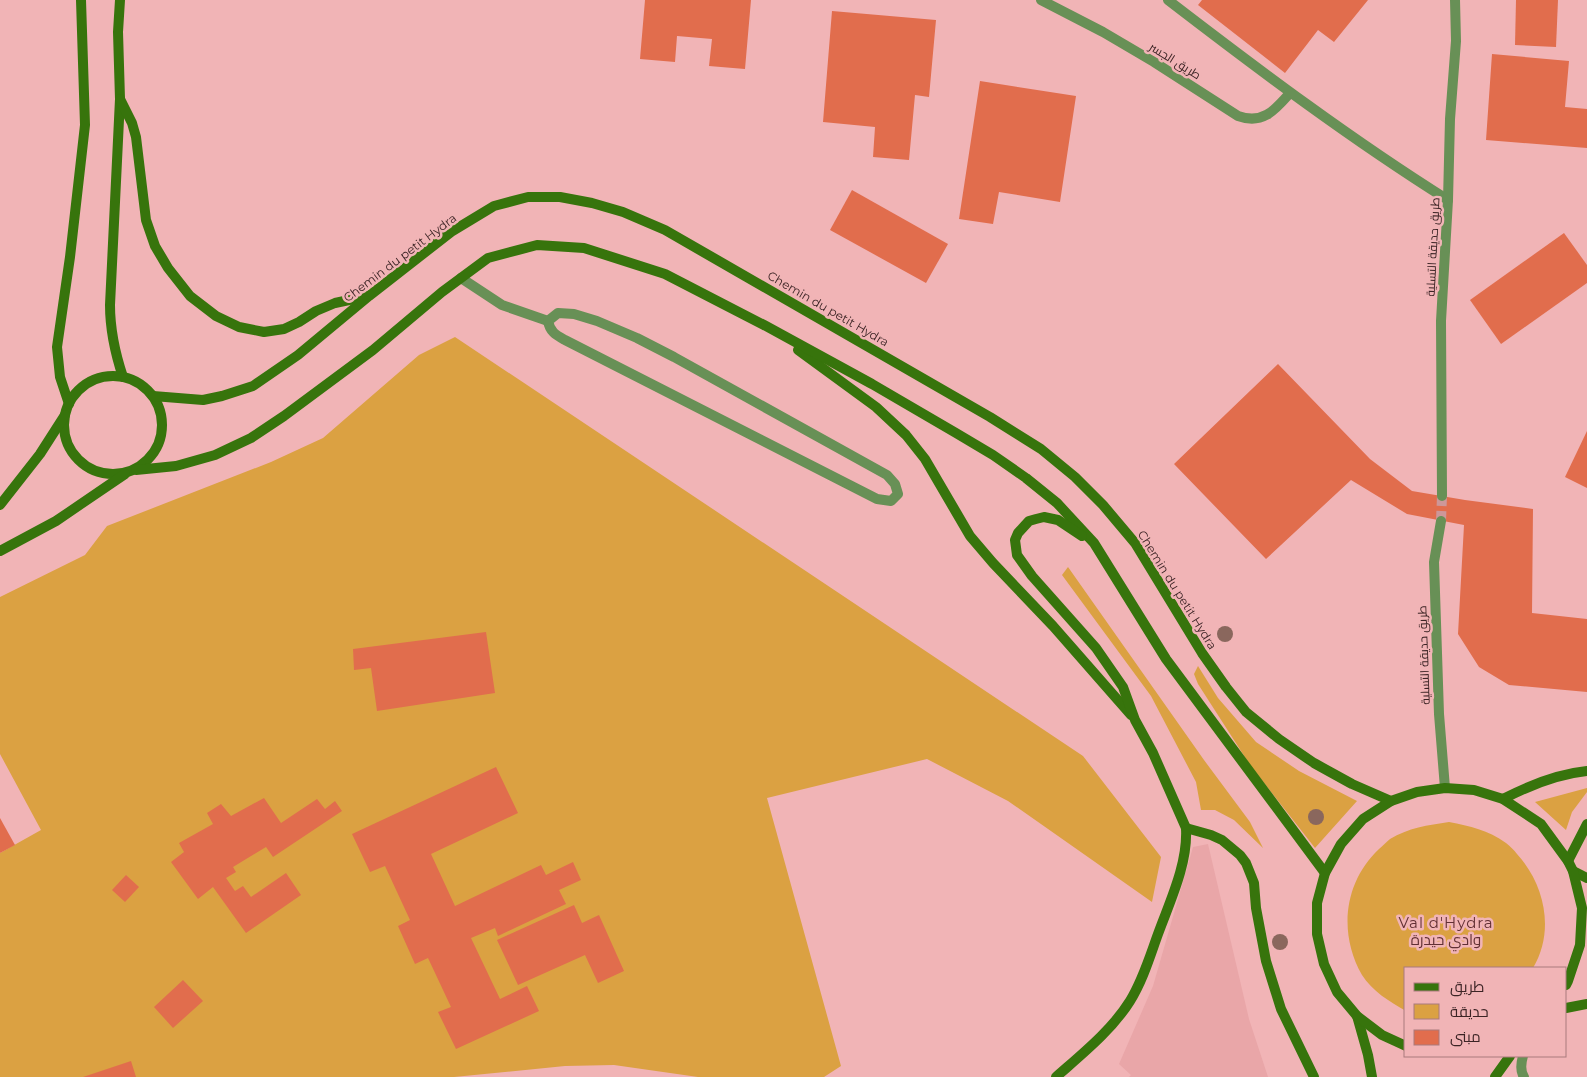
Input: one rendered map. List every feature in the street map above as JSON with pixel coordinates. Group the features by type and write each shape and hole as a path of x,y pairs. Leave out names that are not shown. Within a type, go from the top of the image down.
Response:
{"main road":[{"path":"69,404 60,377 57,348 70,257 84,125 81,0"},
{"path":"120,0 118,32 120,98 110,323 113,342 123,377"},
{"path":"120,98 136,136 146,220 156,246 168,268 190,296 216,316 239,327 264,332 284,329 316,311 335,303 369,296"},
{"name":"Chemin du petit Hydra","path":"154,396 203,400 252,386 298,355 451,232 494,206 528,197 560,197 592,203 623,212 665,230 990,417 1041,449 1075,476 1103,505 1134,543 1202,653 1246,712 1279,739 1314,763 1352,784 1391,801"},
{"path":"0,551 56,520 131,472 152,456 162,437 162,416 154,396 140,384 123,377 107,376 92,381 78,390 69,404 66,414 64,431 69,447 79,460 93,470 109,475 131,472 176,466 215,455 251,438 373,350 488,258 537,244 584,248 665,274 764,325 872,384 993,455 1057,503 1094,543 1166,659 1325,873"},
{"path":"764,325 876,407 906,435 925,459 970,536 1053,626 1135,720"},
{"path":"0,505 40,454 66,414"},
{"path":"1056,1077 1114,1022 1130,1000 1142,976 1177,881 1186,840 1186,828 1153,752 1135,720 1123,687 1096,648 1021,562 1017,555 1015,540 1028,521 1044,517 1058,520 1094,543"},
{"path":"1503,799 1544,780 1587,770"},
{"path":"1404,1045 1382,1035 1357,1016 1337,992 1324,964 1317,934 1317,903 1325,873 1340,844 1363,819 1391,801 1417,792 1445,788 1474,790 1503,799 1541,824 1568,861 1573,872 1582,908 1580,945 1567,983"},
{"path":"1568,861 1587,824"},
{"path":"1186,828 1222,840 1240,855 1246,863 1254,883 1256,908 1266,961 1281,1009 1314,1077"},
{"path":"1573,872 1587,878"},
{"path":"1567,1008 1587,1004"},
{"path":"1357,1016 1372,1077"},
{"path":"1495,1077 1509,1057"}],"street":[{"name":"طريق الجسر","path":"1041,0 1137,52 1245,119 1262,118 1271,112 1290,93"},
{"path":"1168,0 1290,93 1448,200"},
{"name":"طريق حديقة التسلية","path":"1442,496 1441,320 1448,200 1450,119 1456,41 1455,0"},
{"path":"461,278 502,305 548,321"},
{"path":"558,313 574,314 597,320 637,338 887,475 895,484 898,494 891,501 887,502 866,494 556,335 548,321 558,313"},
{"name":"طريق حديقة التسلية","path":"1442,521 1434,562 1438,714 1445,788"},
{"path":"1523,1057 1521,1062 1524,1077"}],"shaded area":[{"path":"1208,844 1249,1019 1268,1077 1129,1077 1131,1075 1119,1064 1153,986 1193,847"}],"green space":[{"path":"455,337 1083,756 1161,857 1152,902 1008,801 927,759 767,798 841,1066 824,1077 698,1077 614,1065 565,1066 454,1077 0,1077 0,853 41,830 0,754 0,597 85,555 107,526 271,462 323,438 419,355"},
{"path":"1068,567 1250,822 1263,848 1234,820 1215,810 1201,810 1196,782 1151,696 1062,575"},
{"path":"1198,666 1218,698 1256,742 1299,771 1357,801 1315,848 1250,765 1198,684 1194,674"},
{"path":"1587,788 1587,792 1572,812 1566,830 1535,802"},
{"path":"1449,822 1486,832 1506,843 1527,866 1540,894 1544,909 1544,939 1540,954 1534,967 1404,967 1404,1010 1376,991 1362,975 1354,959 1350,942 1348,909 1358,877 1367,862 1379,849 1397,835 1426,826"}],"building":[{"path":"645,0 751,0 745,69 709,66 712,39 677,36 675,62 640,59"},
{"path":"1202,0 1368,0 1334,42 1318,30 1285,73 1198,5"},
{"path":"1516,0 1558,0 1556,47 1515,45"},
{"path":"832,11 936,20 929,97 915,95 909,160 873,157 875,127 823,122"},
{"path":"1492,54 1569,61 1565,107 1587,109 1587,148 1486,140"},
{"path":"980,81 1076,96 1060,202 999,192 993,224 959,219"},
{"path":"852,190 948,244 926,283 830,230"},
{"path":"1564,233 1587,265 1587,283 1501,344 1470,300"},
{"path":"1278,364 1370,459 1412,491 1533,509 1532,613 1587,619 1587,692 1509,685 1479,667 1458,634 1464,525 1407,514 1351,480 1266,559 1174,464"},
{"path":"1587,431 1587,488 1565,477"},
{"path":"486,632 495,693 377,711 371,668 354,670 353,649"},
{"path":"496,767 518,813 431,854 455,906 541,865 546,875 573,862 581,880 559,890 566,904 498,936 495,928 471,938 500,999 527,986 539,1011 456,1049 438,1012 451,1007 428,958 415,964 398,926 410,920 385,866 370,872 352,834"},
{"path":"264,798 281,823 317,799 325,809 335,801 342,811 273,857 266,847 233,867 236,872 226,878 235,891 243,886 251,897 286,873 301,895 246,933 213,887 198,899 171,862 184,852 179,843 213,824 207,813 221,804 231,816"},
{"path":"0,818 15,845 0,853"},
{"path":"126,875 139,887 125,902 112,890"},
{"path":"574,905 582,923 599,915 624,971 598,983 585,955 518,985 497,940"},
{"path":"183,980 203,1001 173,1028 154,1007"},
{"path":"131,1061 136,1077 83,1077"}],"tunnel":[{"path":"1441,521 1442,496"}],"district":[{"name":"Val d'Hydra وادي حيدرة","path":"1446,932"}]}
